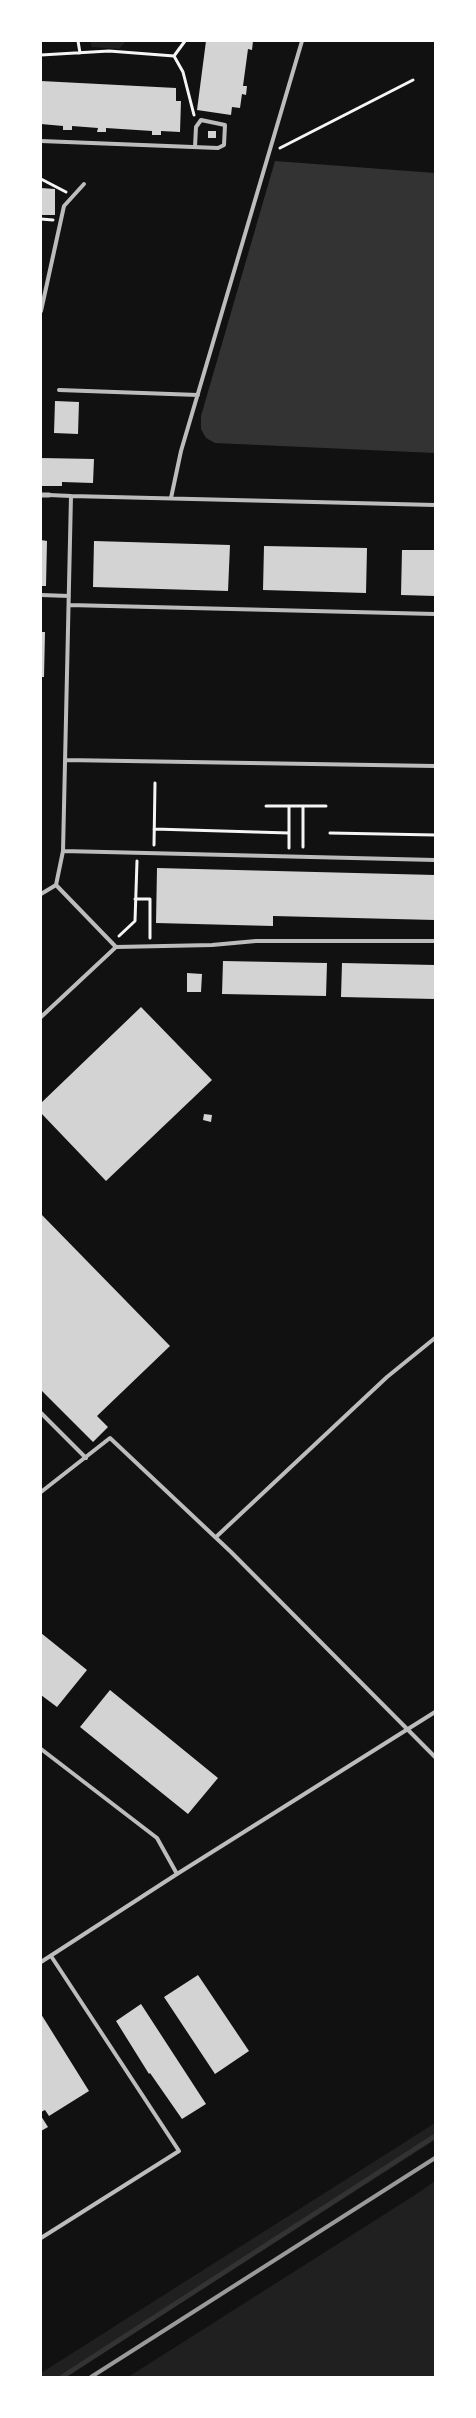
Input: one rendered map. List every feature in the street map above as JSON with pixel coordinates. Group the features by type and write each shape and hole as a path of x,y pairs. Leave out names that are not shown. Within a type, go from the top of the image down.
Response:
{"street":[{"path":"41,495 49,495"}],"lane":[{"path":"171,498 181,451 302,41"},
{"path":"41,141 218,148 224,145 225,125 201,120 198,123 195,146"},
{"path":"41,311 64,206 84,184"},
{"path":"59,390 198,395"},
{"path":"49,495 435,506"},
{"path":"41,894 56,885 63,851 71,496"},
{"path":"41,595 69,596"},
{"path":"69,605 435,614"},
{"path":"65,760 435,766"},
{"path":"63,851 435,860"},
{"path":"56,885 116,947"},
{"path":"41,1017 116,947 212,945 256,941 435,942"},
{"path":"216,1537 387,1377 435,1338"},
{"path":"41,1413 86,1458"},
{"path":"41,1492 110,1438 216,1537 435,1757"},
{"path":"41,1962 435,1712"},
{"path":"41,1749 157,1838 178,1874"},
{"path":"41,2238 179,2151 51,1956"}],"path":[{"path":"78,41 80,53"},
{"path":"174,56 184,41"},
{"path":"41,55 128,52 174,56"},
{"path":"174,56 184,72 198,123"},
{"path":"269,154 413,80"},
{"path":"41,179 73,196"},
{"path":"154,854 155,783"},
{"path":"266,806 326,806"},
{"path":"289,806 289,857"},
{"path":"303,806 303,858"},
{"path":"154,829 289,833"},
{"path":"330,833 435,835"},
{"path":"116,947 120,936 134,921 137,853"},
{"path":"135,899 150,899 150,946"}],"shaded area":[{"path":"90,41 126,41 119,49 92,47"},
{"path":"275,161 435,173 435,453 215,443 206,438 201,429 201,416"},
{"path":"435,2123 435,2140 66,2377 41,2377 41,2373"},
{"path":"435,2181 435,2377 128,2377 415,2195"}],"building":[{"path":"206,41 253,41 252,50 248,49 243,86 247,86 246,95 242,94 240,108 232,107 231,115 197,110"},
{"path":"41,81 176,88 176,101 181,101 180,132 161,131 161,135 152,135 152,131 106,128 106,132 97,132 98,128 72,126 72,130 63,130 63,126 41,124"},
{"path":"208,131 216,131 216,138 208,138"},
{"path":"41,188 55,189 55,215 41,215"},
{"path":"55,401 79,402 78,434 54,433"},
{"path":"41,458 94,459 93,483 62,482 62,486 41,486"},
{"path":"41,540 47,541 46,586 41,586"},
{"path":"94,541 230,545 228,591 93,587"},
{"path":"264,546 367,548 366,593 263,590"},
{"path":"402,550 435,550 435,596 401,595"},
{"path":"41,632 45,632 44,677 41,677"},
{"path":"157,868 435,875 435,920 273,916 273,926 156,923"},
{"path":"223,961 327,963 326,996 222,994"},
{"path":"342,963 435,965 435,999 341,997"},
{"path":"187,973 202,974 201,992 187,992"},
{"path":"141,1007 212,1080 106,1181 41,1113 41,1103"},
{"path":"204,1114 212,1115 211,1122 203,1120"},
{"path":"41,1214 170,1346 97,1416 108,1427 93,1442 41,1390"},
{"path":"41,1633 87,1670 57,1707 41,1695"},
{"path":"110,1690 218,1778 188,1814 80,1727"},
{"path":"198,1975 249,2051 215,2074 164,1997"},
{"path":"141,2004 206,2104 182,2119 149,2074 116,2021"},
{"path":"41,2014 89,2091 49,2116 45,2110 41,2112"},
{"path":"41,2116 48,2127 41,2131"}],"waterway":[{"path":"62,2377 435,2136"}],"railway":[{"path":"91,2377 435,2158"}]}
